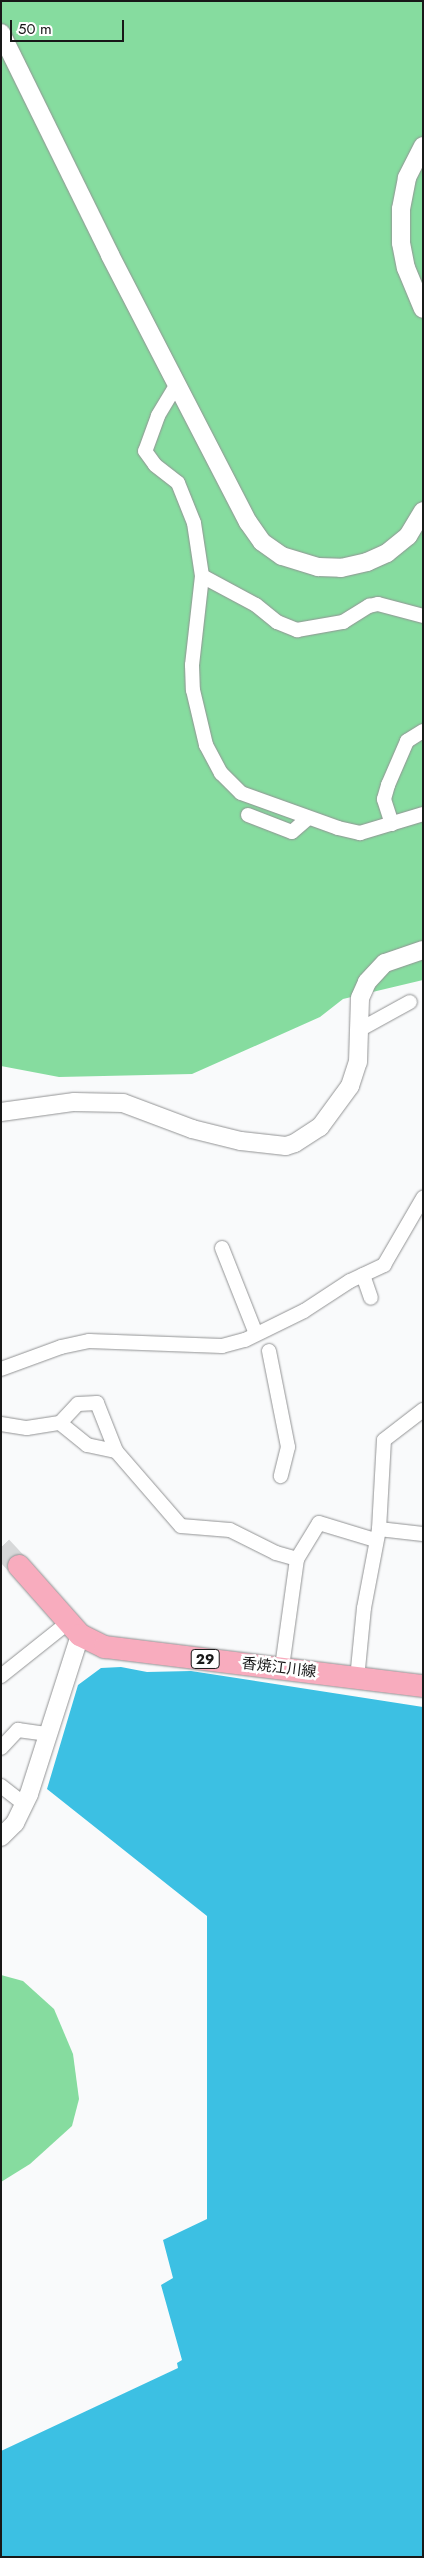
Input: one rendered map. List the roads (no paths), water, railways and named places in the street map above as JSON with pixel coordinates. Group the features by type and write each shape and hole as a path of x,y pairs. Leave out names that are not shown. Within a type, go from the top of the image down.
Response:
{"main road":[{"name":"香焼江川線","path":"19,1566 74,1628 105,1647 282,1667 423,1686"}],"street":[{"path":"1,33 177,384 248,522 262,542 282,556 318,568 341,568 367,562 387,553 408,536 423,511"},
{"path":"423,146 407,178 401,209 401,243 406,268 423,309"},
{"path":"177,384 158,416 145,450 150,461 178,483 184,493 200,550 202,576 192,665 193,690 206,745 221,773 241,793 307,819 360,833 423,814"},
{"path":"202,576 256,605 277,622 297,630 343,622 369,606 378,604 423,616"},
{"path":"392,824 384,799 388,785 407,741 423,731"},
{"path":"248,815 292,832 307,819"},
{"path":"1,1112 74,1102 123,1103 192,1129 241,1141 291,1144 304,1140 320,1127 350,1086 358,1062 360,998 372,973 385,963 423,950"},
{"path":"359,1030 410,1002"},
{"path":"1,1369 61,1347 89,1341 222,1346 256,1334 304,1312 389,1260 423,1198"},
{"path":"222,1248 256,1334"},
{"path":"363,1275 371,1298"},
{"path":"269,1351 288,1447 281,1476"},
{"path":"60,1423 67,1412 78,1404 96,1403 116,1451 181,1526 230,1530 276,1553 297,1558"},
{"path":"357,1678 364,1608 377,1534 384,1440 423,1410"},
{"path":"1,1424 27,1428 60,1423 87,1445 116,1451"},
{"path":"282,1667 297,1558 319,1523 377,1534 423,1534"},
{"path":"1,1676 74,1628"},
{"path":"1,1837 15,1823 24,1804 48,1734 74,1628"},
{"path":"1,1748 18,1730 48,1734"},
{"path":"1,1786 24,1804"}],"water":[{"path":"121,1667 147,1672 191,1671 423,1707 423,2557 1,2557 1,2451 178,2368 177,2363 182,2360 161,2285 173,2278 163,2240 207,2219 207,1916 47,1789 78,1685 101,1668"}],"tunnel":[{"path":"1,1547 19,1566"}]}
